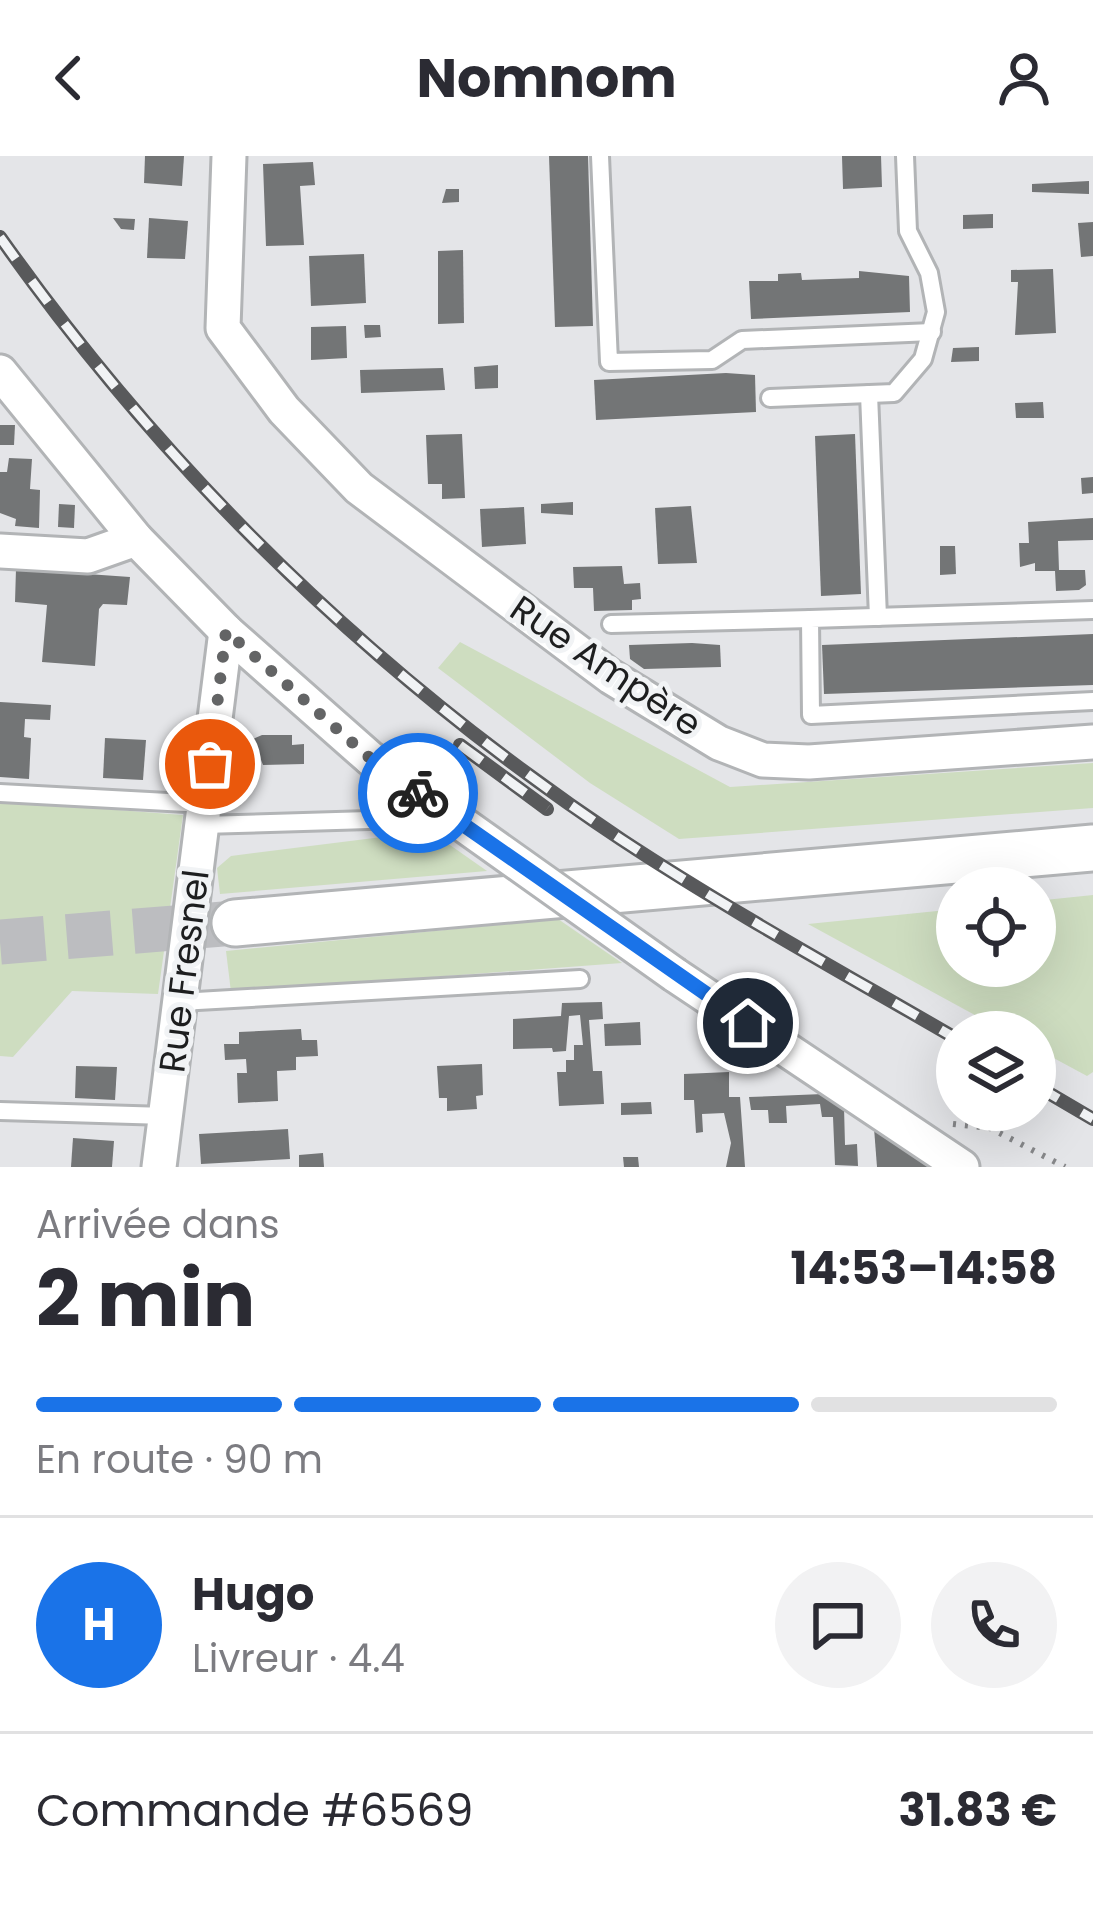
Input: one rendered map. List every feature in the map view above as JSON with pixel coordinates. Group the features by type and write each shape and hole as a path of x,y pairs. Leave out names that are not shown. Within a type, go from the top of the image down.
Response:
{"main road":[{"path":"235,923 1093,848"}],"street":[{"name":"Rue Ampère","path":"229,156 223,328 284,410 359,488 611,677 719,743 763,760 809,762 1093,742"},
{"path":"0,372 136,539 226,631 371,759 675,975 962,1167"},
{"path":"0,551 88,556 136,539"},
{"name":"Rue Fresnel","path":"159,1167 226,631"}],"lane":[{"path":"601,156 609,362 712,360 742,340 932,332"},
{"path":"770,398 894,393 910,378 932,332 936,312 929,273 908,231 904,156"},
{"path":"868,394 878,617"},
{"path":"611,624 1093,610"},
{"path":"810,619 811,715 1093,701"},
{"path":"0,793 204,814 402,820"},
{"path":"180,1002 580,979"},
{"path":"0,1111 166,1115"}],"path":[{"path":"930,1145 950,1124 976,1123 1065,1167"}],"green space":[{"path":"460,642 730,787 1093,763 1093,808 679,839 590,783 438,668"},
{"path":"0,801 183,815 158,994 72,991 13,1057 0,1056"},
{"path":"430,831 487,871 220,894 217,868 231,856"},
{"path":"1093,895 1093,1072 1087,1076 1056,1059 1056,1011 968,1011 808,924 936,911 936,987 1056,987 1056,899"},
{"path":"558,919 622,963 231,992 226,951"}],"building":[{"path":"145,156 184,156 182,186 144,183"},
{"path":"549,156 588,156 593,326 555,327"},
{"path":"842,156 881,156 882,187 843,189"},
{"path":"313,162 315,185 300,186 304,245 266,246 263,164"},
{"path":"1089,181 1089,194 1032,192 1032,184"},
{"path":"446,189 459,189 459,202 442,203"},
{"path":"993,214 993,228 963,229 963,215"},
{"path":"113,218 135,219 134,230 121,229"},
{"path":"149,218 188,221 185,259 147,258"},
{"path":"1093,222 1093,256 1081,257 1078,223"},
{"path":"463,250 464,323 438,324 438,251"},
{"path":"364,254 366,303 311,306 309,256"},
{"path":"1053,269 1056,333 1015,335 1018,282 1011,282 1011,270"},
{"path":"859,271 909,276 910,312 751,319 749,281 778,281 778,274 801,273 802,280 859,278"},
{"path":"364,325 380,325 381,337 365,338"},
{"path":"346,326 347,358 311,360 311,327"},
{"path":"979,347 979,361 951,362 953,348"},
{"path":"498,365 498,388 475,389 474,367"},
{"path":"443,368 445,390 361,393 360,370"},
{"path":"755,375 756,412 596,420 594,380"},
{"path":"1043,402 1044,418 1016,418 1015,403"},
{"path":"0,425 15,425 14,445 0,445"},
{"path":"462,434 465,498 442,499 442,484 428,484 426,435"},
{"path":"855,434 861,594 821,596 815,436"},
{"path":"9,458 32,459 30,489 40,490 39,528 15,526 16,519 0,513 0,472 7,472"},
{"path":"1093,477 1093,493 1082,494 1081,478"},
{"path":"573,502 573,515 541,513 541,504"},
{"path":"59,504 75,505 74,528 58,527"},
{"path":"691,506 697,563 658,564 655,508"},
{"path":"524,507 526,544 482,547 480,509"},
{"path":"1093,518 1093,540 1058,541 1059,570 1085,570 1086,585 1079,590 1056,591 1055,571 1035,571 1035,563 1020,567 1019,543 1029,543 1028,522"},
{"path":"940,546 955,546 956,574 940,575"},
{"path":"622,566 624,584 640,583 641,599 632,600 632,610 594,611 593,588 574,588 573,567"},
{"path":"16,569 130,577 127,605 103,604 99,609 95,666 42,662 47,605 15,602"},
{"path":"1093,634 1093,685 824,694 822,645"},
{"path":"629,645 720,645 721,667 644,669 630,659"},
{"path":"0,702 51,705 50,720 25,719 24,737 31,738 29,779 0,777"},
{"path":"292,735 292,745 304,744 304,764 263,765 253,739"},
{"path":"105,738 146,740 143,780 103,778"},
{"path":"602,1002 603,1019 589,1020 593,1071 602,1071 604,1104 559,1106 557,1072 566,1072 566,1060 574,1060 574,1045 583,1045 580,1015 569,1016 566,1051 553,1052 552,1048 513,1049 513,1019 561,1016 562,1003"},
{"path":"640,1022 641,1045 605,1046 604,1024"},
{"path":"301,1029 302,1040 317,1040 318,1056 296,1057 296,1070 277,1071 278,1101 238,1103 237,1073 247,1073 246,1059 225,1060 224,1044 239,1044 239,1032"},
{"path":"482,1064 483,1095 476,1096 477,1109 447,1111 447,1098 439,1098 437,1066"},
{"path":"76,1066 117,1067 115,1100 75,1098"},
{"path":"729,1072 729,1097 740,1097 745,1167 726,1167 731,1143 724,1113 702,1114 703,1132 696,1133 694,1100 684,1100 684,1074"},
{"path":"823,1094 844,1107 845,1145 857,1144 858,1166 835,1165 833,1117 822,1117 820,1104 786,1106 787,1123 769,1123 768,1110 751,1110 749,1097"},
{"path":"651,1102 652,1114 621,1115 621,1103"},
{"path":"874,1128 933,1167 877,1167"},
{"path":"288,1129 290,1159 201,1164 199,1134"},
{"path":"73,1138 114,1141 112,1167 71,1167"},
{"path":"323,1153 324,1167 299,1167 299,1155"},
{"path":"623,1157 638,1157 639,1167 624,1167"}],"tunnel":[{"path":"0,942 235,923"}],"railway":[{"path":"0,237 134,409 283,567 363,641 446,711 622,840 936,1027"},
{"path":"460,745 547,809"},
{"path":"1056,1097 1093,1119"}],"way so far":[{"path":"210,764 226,631 371,759 418,793"}],"route":[{"path":"418,793 748,1023"}]}
